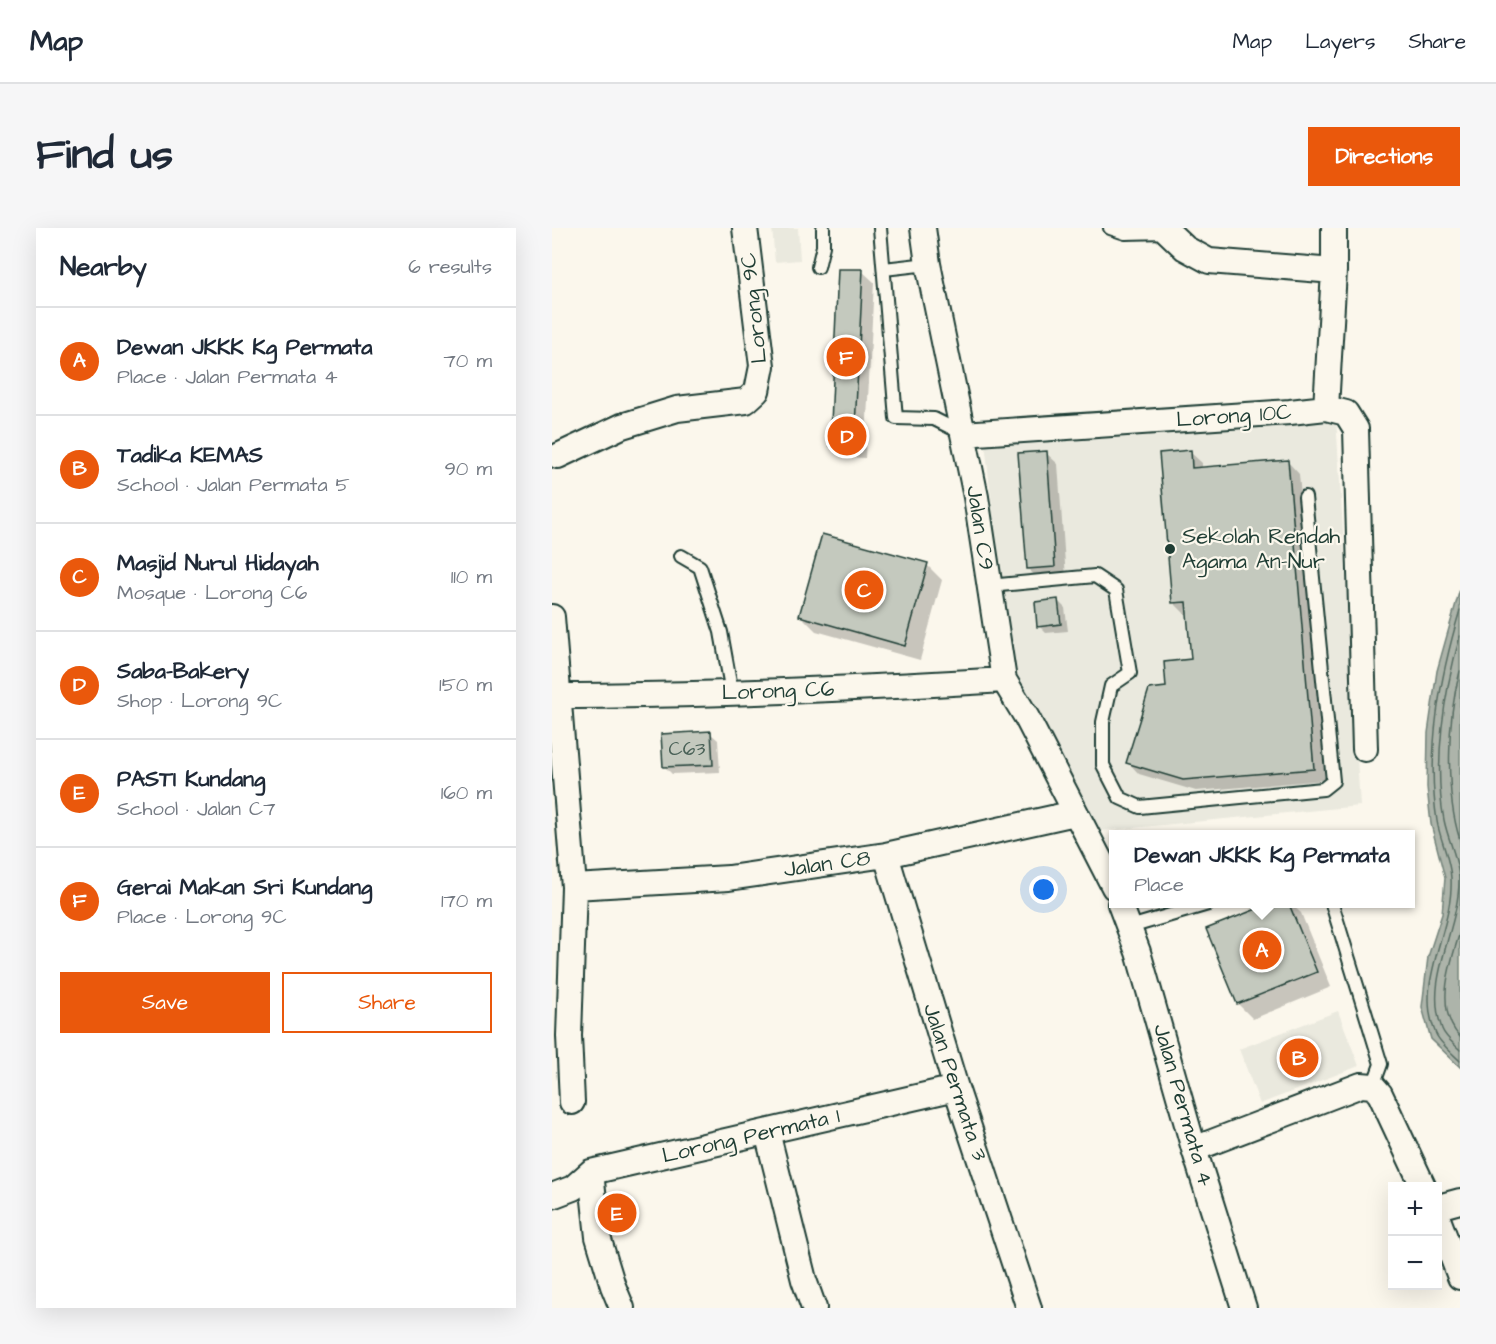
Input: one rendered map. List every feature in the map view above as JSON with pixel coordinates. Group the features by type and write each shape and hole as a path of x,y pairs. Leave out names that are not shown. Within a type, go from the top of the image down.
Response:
{"street":[{"name":"Lorong 9C","path":"558,456 622,426 677,409 746,401 757,391 762,366 745,228"},
{"name":"Jalan C9","path":"923,228 928,264 976,497 1004,680 1027,718 1075,813"},
{"path":"1334,228 1334,271 1326,408 1346,413 1356,429 1365,749"},
{"path":"1165,230 1185,248 1209,261 1334,271"},
{"name":"Lorong 10C","path":"963,434 1326,408"},
{"path":"552,617 556,696 574,887 569,1036 572,1102"},
{"name":"Lorong C6","path":"556,696 732,693 896,687 1004,680"},
{"path":"1075,813 1109,879"},
{"name":"Jalan C8","path":"574,887 729,878 886,855 1075,813"},
{"name":"Jalan Permata 3","path":"886,855 956,1088 1029,1308"},
{"name":"Jalan Permata 4","path":"1122,908 1130,927 1194,1149 1244,1308"},
{"path":"1194,1149 1361,1085 1372,1086 1380,1094 1421,1182"},
{"name":"Lorong Permata 1","path":"552,1196 573,1188 591,1172 956,1088"},
{"path":"767,1132 804,1280 814,1308"},
{"path":"591,1172 598,1236 622,1308"},
{"path":"1442,1206 1460,1201"},
{"path":"1442,1232 1460,1277"}],"lane":[{"path":"818,267 824,228"},
{"path":"880,228 896,418 934,419 963,434"},
{"path":"1110,228 1125,233 1165,230"},
{"path":"884,269 928,264"},
{"path":"989,586 1095,576 1116,590 1130,673 1111,686 1103,722 1103,765 1120,798 1140,807 1323,789 1333,781 1305,497"},
{"path":"681,556 700,567 721,632 732,693"},
{"path":"1130,927 1192,908"},
{"path":"1334,908 1381,1064 1372,1086"}],"shaded area":[{"path":"772,228 798,228 800,260 775,262"},
{"name":"Sekolah Rendah Agama An-Nur","path":"1336,418 1360,806 1101,831 1008,656 985,442"},
{"path":"1338,1011 1359,1066 1260,1104 1239,1049"}],"water":[{"path":"1460,589 1460,1067 1431,1039 1422,1007 1428,957 1442,914 1445,878 1431,824 1427,787 1428,733 1437,671"}],"building":[{"path":"838,269 863,269 854,447 830,446"},
{"path":"1191,450 1192,468 1288,460 1314,769 1183,780 1126,763 1149,689 1166,687 1164,662 1191,659 1186,602 1172,603 1159,453"},
{"path":"1047,451 1055,567 1027,569 1018,453"},
{"path":"822,534 928,563 905,646 799,616"},
{"path":"1058,599 1061,624 1037,627 1035,602"},
{"path":"711,731 713,765 663,767 661,734"},
{"path":"1259,908 1291,908 1317,972 1237,1004 1206,929"}],"place":[{"name":"Gerai Makan Sri Kundang","path":"846,357"},
{"name":"Saba-Bakery","path":"847,436"},
{"name":"Sekolah Rendah Agama An-Nur","path":"1170,549"},
{"name":"Masjid Nurul Hidayah","path":"864,590"},
{"name":"Dewan JKKK Kg Permata","path":"1262,950"},
{"name":"Tadika KEMAS","path":"1299,1058"},
{"name":"PASTI Kundang","path":"617,1213"}]}
